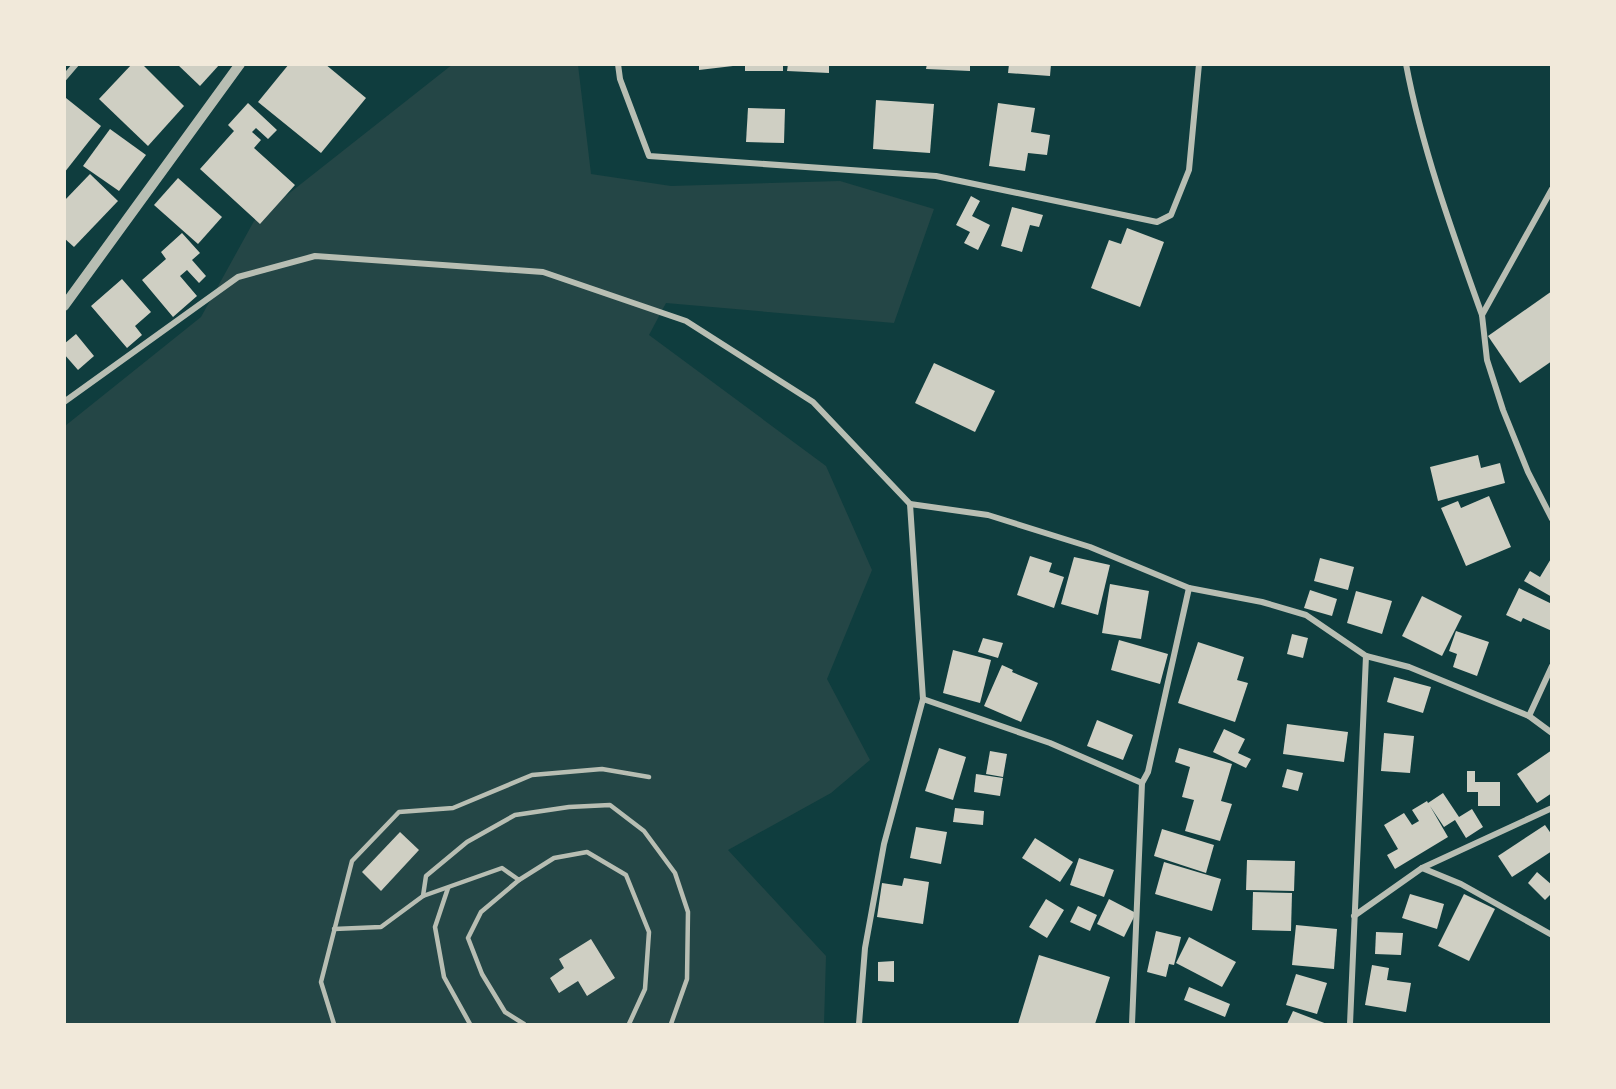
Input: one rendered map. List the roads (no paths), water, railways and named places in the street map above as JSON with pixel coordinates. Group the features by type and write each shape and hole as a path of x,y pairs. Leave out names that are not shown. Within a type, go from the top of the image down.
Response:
{"street":[{"path":"64,78 76,64"},
{"path":"64,306 240,64"},
{"path":"618,64 620,79 649,156 936,176 1157,222 1171,215 1189,170 1199,64"},
{"path":"1406,64 1413,102 1459,250 1482,315 1487,360 1503,410 1528,472 1551,519"},
{"path":"1482,315 1551,189"},
{"path":"64,402 238,277 315,256 543,272 686,321 696,327 813,402 910,504 988,515 1090,547 1188,588 1262,602 1306,615 1366,656 1409,666 1529,716 1551,733"},
{"path":"859,1024 865,948 884,844 923,699 910,504"},
{"path":"1132,1024 1142,783 1148,772 1188,588"},
{"path":"1350,1024 1366,656"},
{"path":"1529,716 1551,666"},
{"path":"923,699 1050,743 1142,783"},
{"path":"1354,916 1422,868 1551,808"},
{"path":"1422,868 1461,884 1551,935"}],"lane":[{"path":"334,1024 321,982 352,861 399,812 453,808 532,775 602,769 649,777"},
{"path":"423,896 426,876 468,842 515,815 569,807 610,805 644,831 675,873 688,912 687,979 671,1024"},
{"path":"524,1024 505,1012 482,974 468,938 482,912 519,880 554,858 587,852 626,875 649,932 645,989 629,1024"},
{"path":"334,929 381,927 423,896 502,868 519,880"},
{"path":"448,888 435,927 444,977 470,1024"}]}
